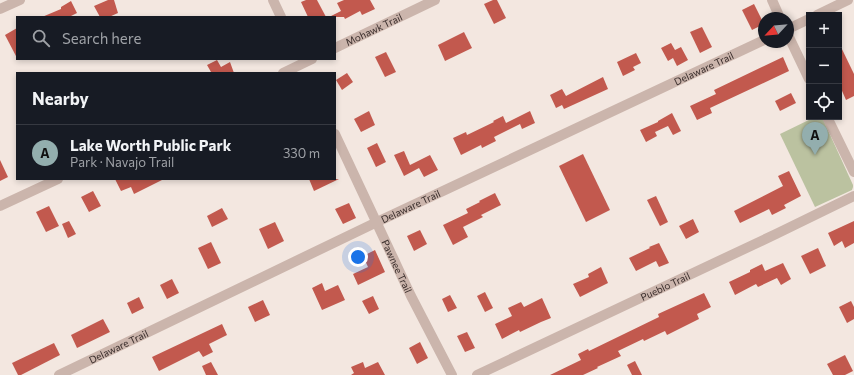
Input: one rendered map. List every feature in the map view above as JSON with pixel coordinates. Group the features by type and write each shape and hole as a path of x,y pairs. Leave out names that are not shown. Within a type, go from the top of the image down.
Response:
{"street":[{"path":"0,9 20,0"},
{"path":"273,0 281,16"},
{"name":"Mohawk Trail","path":"336,48 435,0"},
{"path":"772,0 777,12"},
{"path":"823,12 848,0"},
{"path":"794,26 806,20"},
{"name":"Delaware Trail","path":"59,375 377,222 758,43"},
{"path":"794,48 806,73"},
{"path":"285,72 302,65"},
{"path":"829,120 854,172"},
{"name":"Pawnee Trail","path":"336,136 411,296 452,375"},
{"path":"0,206 56,180"},
{"name":"Pueblo Trail","path":"476,375 854,196"}],"green space":[{"path":"809,120 823,120 853,185 852,190 815,207 780,134"}],"building":[{"path":"108,0 114,0 118,13 111,16 99,16 94,6"},
{"path":"306,0 317,0 325,16 308,16 301,2"},
{"path":"344,0 370,0 375,9 362,15 360,11 345,19 344,17 331,16 341,11 337,3"},
{"path":"497,0 506,18 494,24 484,4"},
{"path":"71,1 77,13 71,16 44,16 61,9 61,7"},
{"path":"754,4 758,12 758,27 752,30 742,10"},
{"path":"702,27 712,47 700,53 690,32"},
{"path":"16,29 16,56 5,35"},
{"path":"464,32 472,48 445,61 438,45"},
{"path":"671,43 675,50 681,47 688,60 677,66 673,58 668,61 661,48"},
{"path":"842,49 854,74 854,96 846,100 842,91"},
{"path":"386,52 396,72 385,77 375,57"},
{"path":"636,53 641,63 633,67 635,70 623,76 617,62"},
{"path":"783,57 789,71 710,108 712,113 697,120 690,106 716,94 714,90"},
{"path":"217,60 221,67 230,62 234,72 211,72 207,65"},
{"path":"347,73 353,82 342,90 336,80"},
{"path":"603,77 608,89 564,109 562,105 556,108 550,95 562,89 566,96"},
{"path":"791,93 796,103 780,111 775,101"},
{"path":"369,111 375,125 361,132 354,119"},
{"path":"530,111 535,123 522,129 520,124 494,137 496,141 482,148 481,145 461,155 453,138 466,132 467,135 503,116 506,123"},
{"path":"672,113 681,131 673,135 668,126 655,132 657,136 646,142 640,130 658,122"},
{"path":"377,143 386,162 376,167 367,148"},
{"path":"404,151 410,165 430,155 438,170 424,177 419,168 404,176 394,155"},
{"path":"583,154 610,210 586,222 559,166"},
{"path":"0,160 8,177 0,181"},
{"path":"789,171 801,196 784,205 786,208 772,215 769,209 740,223 734,211 783,186 778,176"},
{"path":"339,179 314,191 309,180"},
{"path":"116,180 162,180 134,194 131,187 121,191"},
{"path":"93,191 101,206 89,212 81,197"},
{"path":"495,193 501,205 481,215 483,217 463,227 468,237 453,245 443,225 468,213 466,209"},
{"path":"656,196 668,222 660,226 647,200"},
{"path":"349,203 356,218 343,224 335,209"},
{"path":"49,206 59,226 46,232 36,212"},
{"path":"222,208 228,219 212,227 207,216"},
{"path":"693,219 699,232 686,239 679,226"},
{"path":"69,221 76,234 68,238 62,224"},
{"path":"854,221 854,243 845,248 842,241 834,246 828,233"},
{"path":"275,222 284,241 268,249 259,229"},
{"path":"420,230 427,244 414,251 407,236"},
{"path":"211,242 221,263 208,269 198,248"},
{"path":"659,243 669,263 659,267 656,261 636,271 629,258"},
{"path":"818,248 826,266 810,274 801,256"},
{"path":"375,250 385,272 358,285 353,274 368,267 363,256"},
{"path":"783,263 791,279 781,285 777,278 758,287 756,284 735,295 729,282 750,272 750,270 762,264 765,271"},
{"path":"601,267 608,283 580,297 573,284 589,277 588,274"},
{"path":"172,279 179,293 167,299 160,285"},
{"path":"322,283 325,291 338,285 345,300 322,310 312,288"},
{"path":"485,292 493,308 485,312 477,296"},
{"path":"704,293 711,307 697,314 699,319 667,335 665,331 644,341 643,339 618,351 621,356 583,375 550,375 581,360 578,354 588,349 589,351 659,317 658,314"},
{"path":"450,295 457,308 448,312 442,299"},
{"path":"373,296 379,309 369,314 362,301"},
{"path":"139,297 144,308 132,314 127,303"},
{"path":"542,298 551,318 520,332 519,330 502,339 495,324 512,316 508,308 521,302 524,307"},
{"path":"263,300 270,315 255,322 248,307"},
{"path":"851,301 854,307 854,319 847,323 839,307"},
{"path":"103,319 110,332 77,348 71,335"},
{"path":"222,324 227,335 209,344 213,352 203,357 199,351 159,371 152,357"},
{"path":"467,332 475,348 465,352 457,336"},
{"path":"420,342 428,358 417,364 409,348"},
{"path":"54,343 60,355 21,375 18,375 12,363"},
{"path":"845,355 853,371 845,375 833,375 827,364"},
{"path":"635,361 642,375 632,375 627,365"},
{"path":"211,362 218,375 206,375 202,366"},
{"path":"363,362 365,368 378,362 385,375 351,375 354,373 351,367"}],"place":[{"name":"Lake Worth Public Park","path":"815,155"}]}
